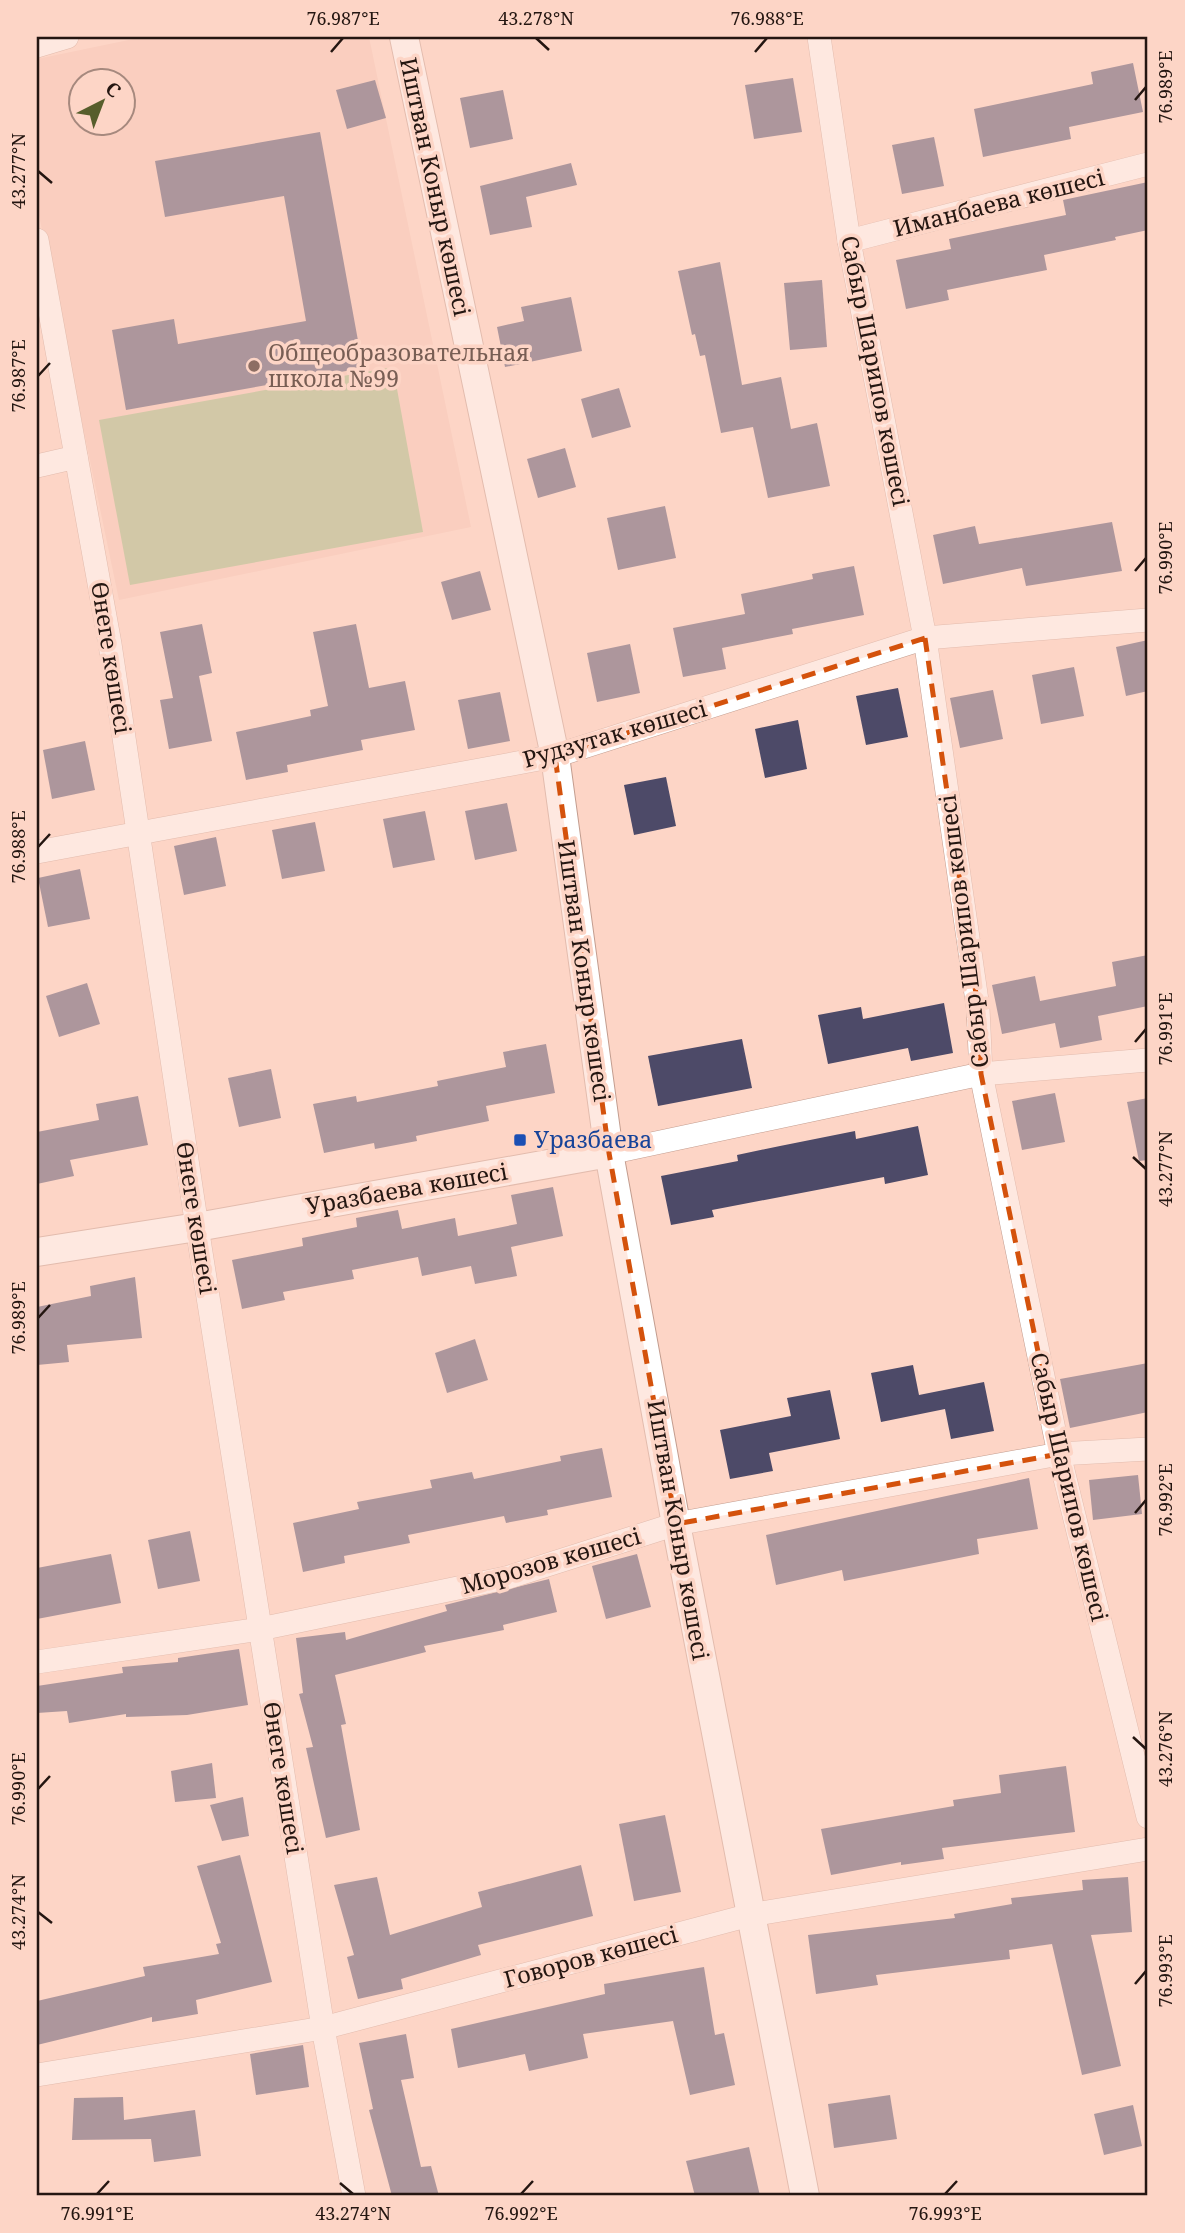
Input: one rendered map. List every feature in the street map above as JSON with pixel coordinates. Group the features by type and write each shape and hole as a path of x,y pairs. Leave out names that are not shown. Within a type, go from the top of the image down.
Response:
{"street":[{"path":"37,47 67,37"},
{"name":"Иштван Коныр көшесі","path":"404,37 555,756 609,1153 676,1524 805,2196"},
{"name":"Сабыр Шарипов көшесі","path":"819,37 849,241 925,638 978,1008 981,1074 1059,1454 1148,1817"},
{"name":"Иманбаева көшесі","path":"849,241 1148,164"},
{"name":"Өнеге көшесі","path":"37,240 110,644 260,1629 323,2028 354,2196"},
{"path":"37,466 76,457"},
{"name":"Рудзутак көшесі","path":"37,852 555,756 925,638 1148,620"},
{"name":"Уразбаева көшесі","path":"37,1252 197,1227 609,1153 981,1074 1148,1060"},
{"name":"Морозов көшесі","path":"37,1662 260,1629 506,1578 676,1524 1059,1454 1148,1449"},
{"name":"Говоров көшесі","path":"37,2076 323,2028 750,1915 1148,1849"}],"highlighted area":[{"path":"925,638 978,1008 981,1074 1059,1454 676,1524 609,1153 555,756"}],"shaded area":[{"name":"Общеобразовательная школа №99","path":"143,37 369,37 471,527 119,600 37,206 37,59"}],"green space":[{"path":"393,367 423,532 130,585 99,420"}],"building":[{"path":"1133,63 1143,112 1069,127 1071,139 983,157 974,109 1093,84 1091,72"},
{"path":"793,78 802,132 754,139 745,85"},
{"path":"375,80 386,118 347,129 336,90"},
{"path":"503,90 513,139 470,148 460,98"},
{"path":"320,132 363,368 126,410 112,330 174,319 178,344 306,321 284,196 165,217 155,161"},
{"path":"934,137 944,186 902,194 892,145"},
{"path":"571,163 577,185 526,197 532,227 490,235 480,186"},
{"path":"1148,182 1148,230 1115,237 1116,240 1044,255 1047,270 947,290 949,300 906,309 896,260 951,249 949,239 1066,215 1063,200"},
{"path":"720,262 742,385 781,377 791,429 817,423 830,486 768,498 753,427 721,433 705,355 700,356 695,334 692,335 678,271"},
{"path":"822,280 827,347 790,350 784,283"},
{"path":"571,297 582,351 505,367 497,327 524,321 521,307"},
{"path":"619,388 631,427 592,438 581,399"},
{"path":"565,448 576,487 538,498 527,459"},
{"path":"665,506 676,558 618,570 607,518"},
{"path":"1112,522 1122,571 1026,586 1022,568 943,584 933,535 975,526 979,544"},
{"path":"854,566 864,615 792,629 793,634 722,648 726,669 683,677 673,628 745,614 741,594 813,579 812,574"},
{"path":"480,571 491,610 452,620 441,582"},
{"path":"202,624 212,673 199,676 212,741 169,749 160,700 173,698 160,632"},
{"path":"356,624 369,688 405,681 415,730 361,740 363,750 287,765 288,772 246,780 236,732 311,716 310,710 328,706 313,632"},
{"path":"1148,640 1148,691 1126,696 1116,647"},
{"path":"630,644 640,693 597,702 587,653"},
{"path":"1074,667 1084,716 1041,724 1032,675"},
{"path":"898,688 908,737 866,745 856,696"},
{"path":"993,690 1003,739 960,748 950,698"},
{"path":"500,692 510,741 468,749 458,700"},
{"path":"798,720 807,769 765,778 755,729"},
{"path":"85,741 95,790 52,799 43,750"},
{"path":"666,777 676,826 634,835 624,785"},
{"path":"507,803 517,851 475,860 465,811"},
{"path":"425,811 435,860 393,868 383,819"},
{"path":"315,822 325,871 282,879 272,830"},
{"path":"216,837 226,886 184,895 174,846"},
{"path":"80,869 90,919 48,927 38,878"},
{"path":"1148,955 1148,1006 1098,1016 1102,1040 1060,1048 1055,1023 1002,1034 992,985 1035,976 1040,1001 1116,986 1112,962"},
{"path":"87,983 100,1024 59,1037 46,996"},
{"path":"944,1003 953,1053 911,1061 908,1048 828,1064 818,1015 861,1007 863,1019"},
{"path":"742,1039 752,1088 658,1106 648,1056"},
{"path":"546,1044 555,1093 486,1106 489,1121 416,1136 417,1141 375,1149 374,1143 324,1153 313,1104 356,1096 357,1102 438,1086 437,1081 506,1067 503,1052"},
{"path":"271,1069 281,1118 239,1127 228,1078"},
{"path":"1055,1093 1065,1142 1022,1150 1012,1101"},
{"path":"138,1096 148,1145 70,1160 74,1176 37,1184 37,1132 99,1120 96,1104"},
{"path":"1148,1098 1148,1160 1139,1161 1127,1102"},
{"path":"918,1126 928,1175 885,1184 884,1177 712,1210 714,1217 671,1225 661,1176 738,1161 737,1155 855,1131 856,1139"},
{"path":"553,1187 563,1236 511,1247 517,1276 475,1284 471,1266 422,1276 418,1257 352,1270 354,1279 283,1292 285,1300 242,1309 232,1260 303,1246 302,1238 357,1227 356,1218 398,1210 402,1229 455,1218 458,1236 517,1224 511,1195"},
{"path":"135,1277 142,1338 67,1345 69,1362 37,1365 37,1307 91,1296 90,1286"},
{"path":"475,1339 488,1380 447,1393 435,1353"},
{"path":"1148,1363 1148,1412 1070,1428 1060,1379"},
{"path":"913,1365 919,1395 984,1382 994,1431 951,1439 945,1409 881,1422 871,1373"},
{"path":"830,1390 840,1439 769,1453 773,1471 730,1479 720,1430 791,1416 787,1398"},
{"path":"602,1448 612,1497 547,1510 548,1515 506,1523 504,1516 408,1535 410,1543 344,1556 345,1563 303,1572 293,1523 359,1509 357,1502 432,1488 430,1480 472,1472 474,1479 561,1461 560,1456"},
{"path":"1138,1475 1142,1514 1093,1520 1089,1480"},
{"path":"1029,1478 1038,1529 977,1539 979,1554 844,1581 842,1570 776,1585 766,1535"},
{"path":"190,1531 200,1581 158,1589 148,1540"},
{"path":"111,1554 121,1603 37,1619 37,1568"},
{"path":"637,1554 651,1607 606,1619 592,1566"},
{"path":"549,1579 557,1612 503,1625 504,1630 424,1646 426,1652 335,1675 346,1724 341,1725 360,1830 326,1838 306,1748 313,1747 299,1694 303,1693 296,1638 345,1632 346,1640 447,1611 445,1605"},
{"path":"239,1649 248,1705 187,1715 126,1717 126,1714 69,1723 67,1711 37,1713 37,1686 123,1673 122,1667 178,1662 178,1658"},
{"path":"212,1763 216,1798 175,1802 171,1771"},
{"path":"1066,1766 1075,1832 942,1848 944,1859 901,1865 901,1862 831,1875 821,1829 954,1806 953,1800 1001,1793 999,1775"},
{"path":"243,1797 249,1836 222,1841 210,1805"},
{"path":"665,1815 681,1892 634,1901 619,1824"},
{"path":"240,1855 272,1982 196,2000 198,2014 152,2022 152,2017 37,2045 37,2001 145,1976 143,1967 219,1954 216,1944 221,1943 197,1866"},
{"path":"581,1865 593,1916 478,1945 481,1955 401,1979 403,1989 358,1999 347,1957 354,1955 334,1885 377,1877 390,1935 482,1907 478,1892"},
{"path":"1128,1877 1132,1932 1091,1935 1121,2066 1082,2075 1052,1944 1009,1950 1010,1959 876,1975 878,1985 816,1994 808,1935 955,1918 954,1914 1012,1904 1011,1898 1083,1890 1082,1880"},
{"path":"704,1967 715,2035 724,2033 735,2085 690,2095 673,2021 583,2034 588,2058 529,2071 525,2054 458,2068 451,2029 605,1994 604,1984"},
{"path":"406,2034 414,2078 401,2080 421,2167 431,2166 439,2196 392,2196 369,2110 373,2109 359,2043"},
{"path":"303,2045 309,2087 256,2095 250,2054"},
{"path":"890,2095 897,2139 834,2148 828,2104"},
{"path":"123,2097 124,2120 195,2110 201,2156 154,2162 151,2139 72,2140 74,2098"},
{"path":"1133,2105 1142,2146 1104,2155 1094,2114"},
{"path":"749,2147 760,2196 695,2196 686,2161"}],"place":[{"name":"Общеобразовательная школа №99","path":"254,366"},
{"name":"Уразбаева","path":"520,1140"}]}
